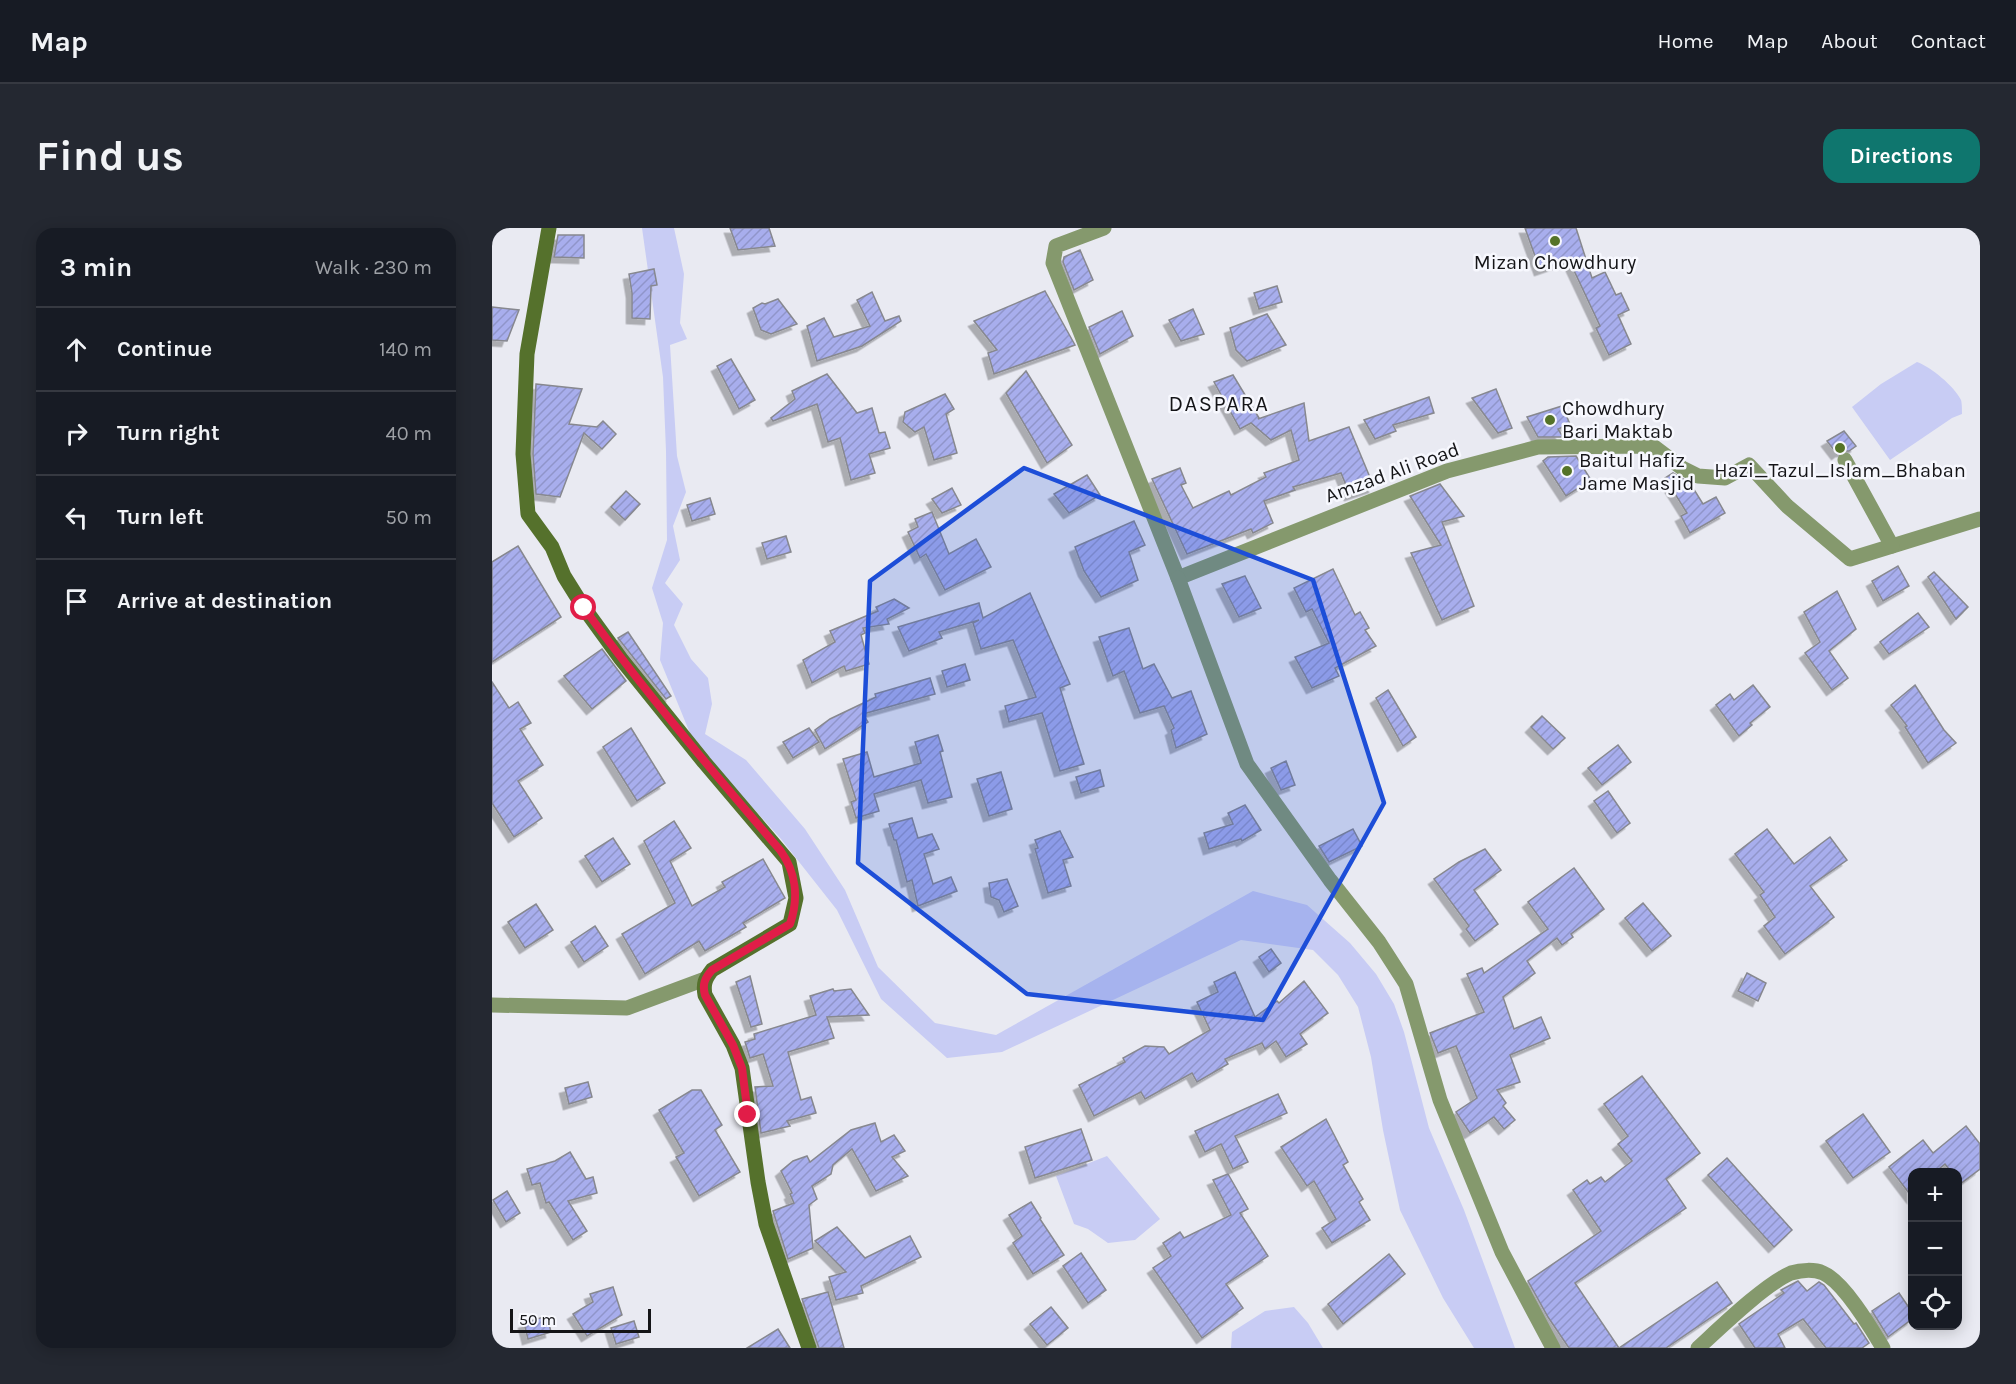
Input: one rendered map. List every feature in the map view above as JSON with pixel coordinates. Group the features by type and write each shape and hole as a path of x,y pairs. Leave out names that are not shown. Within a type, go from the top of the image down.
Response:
{"main road":[{"path":"549,228 527,354 523,454 528,514 552,547 564,576 584,608 621,659 789,862 796,898 790,924 712,970 705,978 703,987 705,995 733,1045 742,1068 766,1224 809,1348"}],"street":[{"path":"1104,228 1056,246 1053,263 1178,578 1247,764 1330,880 1379,942 1406,984 1440,1100 1502,1252 1553,1348"},
{"name":"Amzad Ali Road","path":"1178,578 1447,471 1538,447 1653,446 1682,468 1698,476 1725,478 1749,465 1786,507 1850,559 1980,519"},
{"path":"1845,460 1892,546"},
{"path":"492,1005 627,1008 705,978"},
{"path":"1698,1348 1776,1282 1792,1273 1811,1270 1823,1273 1834,1280 1850,1299 1883,1348"}],"highlighted area":[{"path":"1024,468 1313,580 1384,803 1263,1020 1027,994 858,863 870,581"}],"water":[{"path":"642,228 674,228 684,274 680,323 687,339 670,345 677,456 686,492 673,526 680,560 665,583 683,604 674,625 691,659 708,678 712,704 705,734 746,760 805,829 845,890 878,967 935,1023 996,1035 1253,891 1307,905 1350,943 1376,974 1394,1004 1404,1032 1429,1128 1464,1210 1515,1348 1474,1348 1443,1298 1400,1210 1383,1130 1371,1057 1358,1007 1338,975 1313,950 1241,940 1002,1052 947,1058 881,999 837,910 781,839 694,743 660,660 663,623 652,588 667,540 663,377"},
{"path":"1917,362 1948,383 1961,400 1962,414 1952,418 1890,460 1852,407 1881,384"},
{"path":"1107,1156 1160,1219 1135,1240 1108,1243 1088,1229 1074,1224 1056,1176"},
{"path":"1294,1307 1308,1323 1323,1348 1231,1348 1232,1332 1265,1311"}],"building":[{"path":"730,228 769,228 775,246 738,250"},
{"path":"1525,228 1576,228 1592,278 1605,272 1616,295 1621,293 1629,310 1618,315 1631,344 1609,355 1596,328 1600,326 1569,260 1540,270"},
{"path":"558,235 584,235 584,258 554,257"},
{"path":"1080,250 1093,280 1074,290 1063,262 1064,257"},
{"path":"654,269 657,285 651,286 650,319 632,318 629,274"},
{"path":"1277,286 1282,302 1259,309 1254,293"},
{"path":"1045,291 1075,345 994,374 988,353 997,350 974,321"},
{"path":"872,292 885,321 899,316 901,321 862,346 817,361 807,326 824,318 834,337 870,326 857,300"},
{"path":"778,299 797,324 771,334 761,330 753,308"},
{"path":"492,307 519,310 507,341 492,340"},
{"path":"1193,309 1204,334 1181,341 1169,320"},
{"path":"1122,311 1133,336 1100,354 1089,327"},
{"path":"1267,314 1286,345 1247,361 1236,350 1230,328"},
{"path":"731,359 755,400 739,409 717,366"},
{"path":"1026,371 1072,445 1047,463 1006,393"},
{"path":"827,374 857,413 872,408 879,433 885,432 890,448 869,454 875,473 851,480 840,438 828,442 817,404 773,421 771,418 795,399 792,391"},
{"path":"1233,375 1258,419 1304,403 1309,441 1349,427 1374,487 1350,495 1341,473 1293,487 1295,490 1264,501 1273,523 1253,533 1251,529 1187,554 1152,479 1180,468 1186,483 1181,485 1193,508 1229,491 1231,495 1266,477 1264,473 1299,460 1291,430 1271,440 1251,423 1240,429 1214,382"},
{"path":"536,384 582,389 569,424 597,427 603,421 616,434 602,449 584,433 560,497 536,494 533,454"},
{"path":"1496,389 1512,428 1498,433 1472,398"},
{"path":"945,394 954,409 946,414 957,453 934,460 924,427 915,432 903,422 905,412"},
{"path":"1429,397 1434,413 1393,425 1396,431 1375,439 1364,420"},
{"name":"Chowdhury Bari Maktab","path":"1562,406 1570,424 1558,429 1563,437 1538,437 1527,417"},
{"name":"Hazi_Tazul_Islam_Bhaban","path":"1844,431 1856,446 1849,451 1841,451 1837,454 1827,441"},
{"name":"Baitul Hafiz Jame Masjid","path":"1576,456 1591,480 1566,496 1543,461 1548,457"},
{"path":"1673,473 1690,483 1703,504 1716,497 1725,513 1690,533 1681,516 1687,513 1665,478"},
{"path":"1087,475 1100,495 1069,513 1054,494"},
{"path":"1440,484 1464,516 1442,522 1474,606 1442,620 1411,553 1441,545 1410,496"},
{"path":"952,488 961,505 942,513 932,499"},
{"path":"626,491 640,504 625,520 611,507"},
{"path":"710,498 715,514 692,521 687,505"},
{"path":"932,512 949,554 976,539 991,567 945,590 926,554 920,558 908,532 918,527 915,519"},
{"path":"1134,521 1145,545 1129,552 1138,580 1101,597 1084,571 1075,547"},
{"path":"786,536 791,552 767,559 762,543"},
{"path":"518,546 561,617 492,662 492,562"},
{"path":"1898,566 1909,586 1883,601 1872,581"},
{"path":"1333,569 1355,615 1360,612 1369,628 1365,630 1376,646 1335,668 1339,676 1312,688 1295,657 1329,643 1312,609 1306,612 1294,588"},
{"path":"1934,572 1968,607 1956,619 1928,577"},
{"path":"1245,576 1261,608 1239,617 1222,584"},
{"path":"1837,591 1856,629 1829,651 1848,678 1832,690 1805,653 1820,642 1804,612"},
{"path":"1030,593 1070,684 1060,688 1084,764 1060,771 1042,713 1009,722 1005,706 1036,697 1013,640 981,649 973,623 979,620 939,632 942,638 909,651 898,627 979,603 983,618"},
{"path":"894,599 909,608 887,619 889,624 863,628 865,633 861,635 869,664 846,671 844,666 812,683 803,660 835,642 830,631 878,611 876,607"},
{"path":"1918,613 1929,627 1889,654 1880,642"},
{"path":"1129,628 1143,669 1154,664 1172,698 1191,691 1207,734 1176,748 1171,730 1174,728 1164,706 1140,713 1124,671 1113,676 1099,637"},
{"path":"628,632 671,696 666,699 618,638"},
{"path":"602,649 626,681 592,709 564,676"},
{"path":"965,664 970,680 947,687 942,671"},
{"path":"930,678 935,694 863,714 868,722 825,749 815,730 830,719 876,697 875,694"},
{"path":"492,682 509,708 518,702 531,723 520,729 543,765 518,781 542,818 514,837 492,803"},
{"path":"1753,685 1770,707 1750,723 1752,725 1739,736 1716,705 1730,694 1734,700"},
{"path":"1915,685 1944,730 1956,743 1928,763 1905,727 1907,726 1891,705"},
{"path":"1388,690 1416,737 1403,746 1376,698"},
{"path":"1542,716 1565,738 1553,749 1531,727"},
{"path":"631,728 665,783 637,801 603,747"},
{"path":"809,728 819,742 793,758 783,742"},
{"path":"938,735 952,797 928,803 921,780 874,794 879,811 856,818 851,802 856,800 843,759 867,752 874,777 921,763 915,742"},
{"path":"1618,745 1631,762 1602,785 1588,768"},
{"path":"1286,761 1295,785 1281,790 1271,768"},
{"path":"1100,770 1104,786 1081,793 1076,777"},
{"path":"1001,772 1012,809 989,816 977,779"},
{"path":"1608,791 1630,823 1617,833 1594,801"},
{"path":"1245,805 1261,830 1242,841 1241,839 1209,849 1204,833 1233,824 1228,813"},
{"path":"912,818 918,838 932,834 939,849 924,854 933,884 951,877 957,891 918,906 912,880 907,882 896,840 894,840 889,824"},
{"path":"674,821 691,848 670,861 692,906 725,887 722,882 763,859 785,898 743,923 746,927 705,951 699,941 645,974 622,934 675,903 644,841"},
{"path":"1353,829 1362,846 1329,862 1319,846"},
{"path":"1767,829 1794,864 1830,837 1847,860 1810,886 1834,917 1785,954 1764,926 1775,917 1760,895 1764,892 1735,854"},
{"path":"1060,831 1073,857 1063,860 1071,886 1048,893 1035,849 1038,848 1035,840"},
{"path":"613,838 630,864 602,882 585,856"},
{"path":"1485,849 1501,870 1474,890 1498,924 1475,941 1466,929 1469,926 1434,879 1459,862"},
{"path":"1574,868 1604,909 1571,934 1573,937 1562,945 1557,938 1527,961 1535,973 1503,997 1514,1029 1541,1017 1550,1038 1510,1055 1520,1082 1497,1090 1506,1103 1503,1106 1515,1120 1504,1129 1494,1117 1470,1133 1456,1112 1477,1098 1456,1046 1438,1053 1430,1033 1484,1012 1467,974 1482,968 1484,973 1548,929 1528,902"},
{"path":"1007,879 1018,906 1004,912 999,900 991,897 989,883"},
{"path":"1643,903 1671,936 1652,951 1625,918"},
{"path":"536,904 553,930 525,948 508,922"},
{"path":"595,926 608,946 584,962 571,942"},
{"path":"1271,949 1281,963 1269,972 1259,957"},
{"path":"1235,972 1255,1017 1277,1001 1279,1003 1304,981 1328,1013 1300,1034 1307,1044 1286,1057 1276,1041 1265,1049 1262,1043 1225,1059 1228,1064 1197,1082 1192,1073 1145,1099 1141,1092 1094,1116 1079,1085 1125,1062 1123,1058 1145,1046 1164,1047 1169,1054 1210,1030 1197,1002 1218,992 1214,982"},
{"path":"1747,973 1766,983 1758,1001 1738,991"},
{"path":"750,976 762,1024 751,1027 736,982"},
{"path":"833,989 834,991 851,989 869,1015 827,1017 834,1038 788,1052 801,1100 811,1097 816,1113 787,1121 790,1126 761,1133 755,1087 773,1086 763,1054 750,1058 745,1042 755,1039 754,1034 816,1015 810,996"},
{"path":"1642,1076 1700,1153 1666,1179 1686,1208 1575,1283 1619,1348 1569,1348 1528,1281 1601,1231 1573,1190 1587,1180 1590,1184 1601,1177 1605,1182 1632,1161 1618,1144 1628,1136 1604,1104"},
{"path":"588,1082 592,1097 569,1104 565,1088"},
{"path":"692,1090 701,1090 722,1125 715,1130 740,1172 699,1196 676,1157 684,1153 659,1110"},
{"path":"1278,1094 1287,1113 1235,1136 1248,1162 1233,1169 1221,1144 1205,1152 1195,1131"},
{"path":"1863,1114 1890,1152 1853,1178 1826,1141"},
{"path":"1326,1119 1348,1162 1343,1165 1363,1199 1359,1202 1370,1220 1332,1243 1322,1228 1336,1219 1314,1181 1307,1186 1281,1147"},
{"path":"875,1123 881,1142 894,1135 905,1151 892,1157 908,1176 876,1191 852,1149 833,1165 831,1174 812,1186 817,1199 809,1205 813,1248 788,1259 773,1211 794,1203 790,1194 792,1193 781,1171 793,1161 807,1156 810,1162 851,1130"},
{"path":"1966,1126 1980,1144 1980,1169 1962,1182 1962,1168 1948,1168 1945,1164 1940,1168 1908,1168 1908,1192 1889,1167 1923,1140 1933,1153"},
{"path":"1081,1129 1092,1160 1035,1178 1025,1147"},
{"path":"570,1152 586,1179 593,1177 597,1193 568,1201 587,1231 573,1240 549,1202 546,1203 540,1183 532,1185 527,1169 555,1161"},
{"path":"1727,1158 1792,1230 1774,1247 1708,1175"},
{"path":"1228,1174 1248,1209 1240,1213 1268,1256 1226,1284 1243,1308 1202,1338 1153,1268 1171,1256 1163,1243 1180,1232 1184,1238 1231,1215 1213,1180"},
{"path":"507,1191 520,1213 506,1222 493,1200"},
{"path":"1031,1202 1064,1255 1033,1274 1013,1243 1022,1236 1009,1215"},
{"path":"837,1227 865,1258 910,1236 921,1257 861,1286 863,1293 836,1300 829,1277 846,1272 815,1241"},
{"path":"1081,1253 1106,1290 1088,1303 1063,1266"},
{"path":"1389,1254 1405,1274 1343,1324 1328,1304"},
{"path":"1798,1281 1807,1291 1819,1282 1824,1285 1854,1324 1856,1323 1869,1343 1862,1348 1826,1348 1803,1319 1778,1334 1785,1348 1755,1348 1739,1324 1784,1293 1781,1290"},
{"path":"1717,1282 1732,1303 1666,1348 1619,1348"},
{"path":"613,1287 622,1315 587,1336 573,1314 593,1302 590,1294"},
{"path":"828,1292 844,1348 819,1348 802,1299"},
{"path":"1899,1293 1908,1306 1908,1322 1888,1337 1872,1311"},
{"path":"1051,1307 1068,1328 1047,1345 1030,1324"},
{"path":"547,1316 551,1332 528,1339 524,1323"},
{"path":"634,1321 639,1337 616,1344 611,1328"},
{"path":"778,1329 790,1348 747,1348"}],"place":[{"name":"Mizan Chowdhury","path":"1555,241"},
{"name":"Chowdhury Bari Maktab","path":"1550,420"},
{"name":"Hazi_Tazul_Islam_Bhaban","path":"1840,448"},
{"name":"Baitul Hafiz Jame Masjid","path":"1567,471"}],"district":[{"name":"DASPARA","path":"1219,403"}],"route":[{"path":"584,608 621,659 704,762 789,862 796,898 790,924 712,970 705,978 703,987 705,995 733,1045 742,1068 748,1115"}]}
